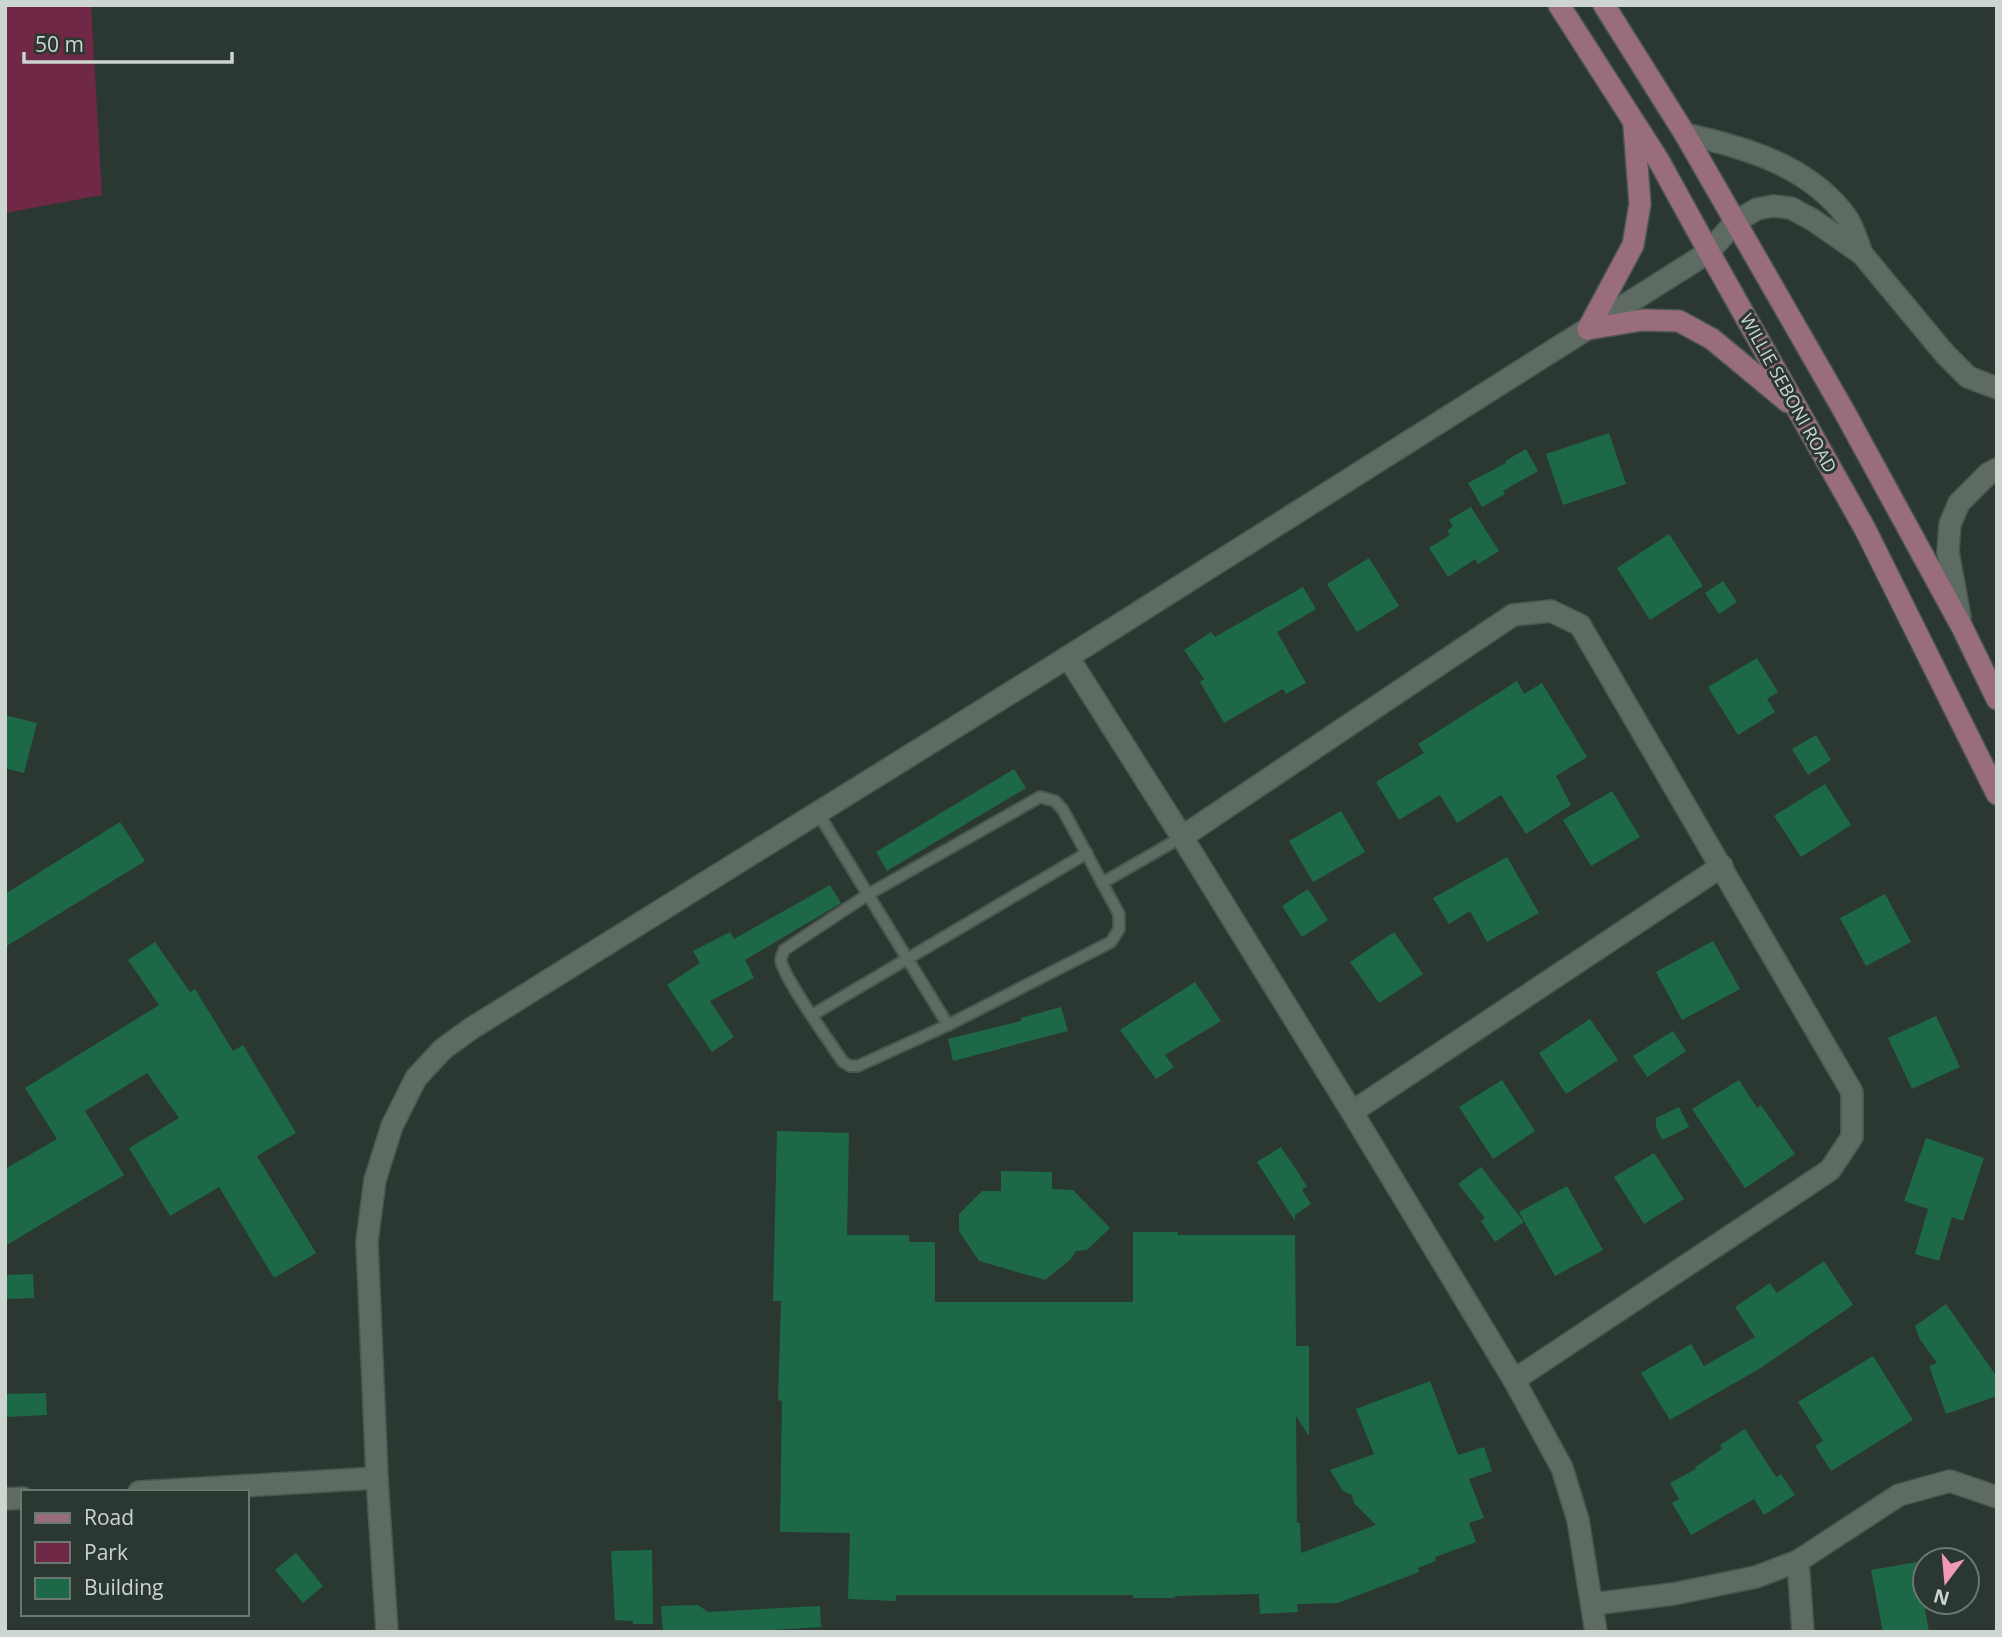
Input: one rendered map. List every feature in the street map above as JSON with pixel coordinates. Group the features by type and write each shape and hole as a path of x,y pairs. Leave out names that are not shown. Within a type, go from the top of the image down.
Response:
{"main road":[{"name":"WILLIE SEBONI ROAD","path":"1559,5 1659,161 1865,529 1997,794"},
{"name":"WILLIE SEBONI ROAD","path":"1604,5 1685,134 1844,411 1962,627 1997,699"},
{"path":"1588,329 1633,246 1638,224 1640,204 1634,122"},
{"path":"1588,329 1643,320 1679,321 1712,339 1800,413"}],"street":[{"path":"1685,134 1749,151 1807,178 1847,217 1862,254"},
{"path":"387,1632 377,1478 367,1241 375,1180 392,1126 416,1078 443,1049 472,1028 1068,657 1709,252 1735,222 1757,209 1773,206 1790,208 1862,254 1945,355 1968,377 1997,388"},
{"path":"1962,627 1948,552 1950,524 1958,503 1988,474 1997,469"},
{"path":"1182,837 1513,615 1551,611 1580,625 1852,1092 1852,1137 1830,1170 1514,1380"},
{"path":"1068,657 1352,1112 1514,1380 1562,1468 1578,1520 1596,1632"},
{"path":"1352,1112 1722,866"},
{"path":"173,1490 377,1478"},
{"path":"1593,1604 1673,1594 1756,1577 1798,1561 1899,1495 1950,1481 1997,1497"},
{"path":"1798,1561 1803,1632"}],"lane":[{"path":"1040,797 1055,801 1063,810 1087,853 1119,914 1119,929 1111,942 948,1025 858,1066 843,1062 781,963 784,950 867,894 1040,797"},
{"path":"818,813 948,1025"},
{"path":"1102,883 1182,837"},
{"path":"813,1015 1087,853"}],"green space":[{"path":"5,5 91,5 102,195 5,213"}],"building":[{"path":"1609,433 1626,484 1563,505 1546,454"},
{"path":"1526,449 1538,471 1503,491 1505,494 1482,507 1468,483"},
{"path":"1471,507 1499,551 1478,564 1475,559 1448,577 1429,548 1450,535 1447,531 1453,526 1449,520"},
{"path":"1669,534 1703,586 1650,620 1617,568"},
{"path":"1369,558 1399,606 1357,632 1327,584"},
{"path":"1723,581 1737,602 1719,614 1705,593"},
{"path":"1303,587 1316,609 1277,632 1306,683 1286,694 1283,689 1224,723 1200,682 1204,679 1184,650 1211,632 1215,637"},
{"path":"1757,658 1778,692 1767,699 1775,712 1738,735 1708,687"},
{"path":"1517,681 1524,694 1542,683 1587,757 1556,776 1571,805 1526,834 1501,795 1457,823 1440,795 1399,820 1376,782 1424,753 1418,744"},
{"path":"5,715 37,723 24,773 5,768"},
{"path":"1816,735 1831,760 1808,775 1792,749"},
{"path":"1014,769 1026,788 887,871 876,852"},
{"path":"1825,784 1851,825 1801,857 1774,816"},
{"path":"1612,791 1640,837 1591,866 1563,820"},
{"path":"1341,811 1365,852 1313,882 1289,841"},
{"path":"120,822 145,861 5,947 5,894"},
{"path":"1507,857 1539,913 1487,942 1470,911 1449,924 1433,898"},
{"path":"830,885 841,903 745,960 754,978 710,1001 734,1037 712,1052 667,985 700,963 693,951 730,932 734,939"},
{"path":"1308,889 1328,920 1302,937 1282,906"},
{"path":"1885,894 1911,942 1866,966 1840,918"},
{"path":"1394,932 1423,974 1379,1003 1350,962"},
{"path":"1713,941 1740,989 1682,1020 1656,972"},
{"path":"155,942 190,992 195,989 233,1051 243,1045 296,1133 257,1156 316,1253 274,1278 219,1187 170,1216 129,1148 179,1118 147,1073 85,1111 124,1175 5,1246 5,1169 57,1139 25,1088 159,1005 128,960"},
{"path":"1195,982 1221,1021 1165,1055 1174,1067 1156,1079 1120,1030"},
{"path":"1061,1007 1068,1031 953,1061 948,1039 1021,1021 1021,1018"},
{"path":"1936,1016 1960,1067 1912,1089 1888,1038"},
{"path":"1590,1019 1618,1060 1566,1094 1539,1053"},
{"path":"1673,1031 1686,1051 1647,1077 1633,1056"},
{"path":"1502,1080 1535,1131 1493,1159 1459,1107"},
{"path":"1739,1080 1757,1108 1761,1105 1795,1154 1745,1188 1692,1109"},
{"path":"1679,1107 1689,1127 1662,1140 1656,1127 1656,1118"},
{"path":"777,1131 849,1133 847,1235 909,1235 909,1242 935,1242 935,1302 1133,1302 1133,1232 1178,1232 1178,1235 1295,1235 1296,1346 1309,1346 1309,1436 1296,1416 1297,1523 1300,1523 1301,1553 1376,1525 1354,1503 1352,1495 1343,1491 1330,1470 1374,1454 1356,1409 1430,1381 1458,1455 1484,1447 1492,1471 1469,1479 1484,1518 1469,1523 1476,1542 1435,1557 1436,1561 1418,1568 1419,1572 1338,1603 1297,1604 1298,1612 1260,1614 1259,1594 1175,1598 1133,1598 1133,1595 896,1595 896,1601 848,1599 850,1533 780,1532 782,1401 778,1400 781,1301 773,1301"},
{"path":"1926,1138 1984,1158 1963,1221 1952,1217 1939,1261 1915,1254 1928,1209 1904,1201"},
{"path":"1281,1147 1307,1186 1302,1190 1311,1204 1295,1215 1295,1221 1257,1162"},
{"path":"1654,1153 1684,1199 1644,1224 1614,1177"},
{"path":"1481,1167 1524,1222 1495,1242 1481,1221 1485,1218 1458,1184"},
{"path":"1001,1171 1052,1172 1052,1189 1073,1190 1110,1228 1087,1250 1076,1251 1070,1260 1045,1280 979,1261 959,1231 959,1214 982,1191 1001,1191"},
{"path":"1567,1186 1603,1250 1555,1276 1519,1212"},
{"path":"1824,1261 1853,1305 1759,1369 1670,1420 1641,1373 1691,1344 1704,1366 1755,1337 1735,1307 1770,1283 1777,1293"},
{"path":"33,1274 34,1298 5,1299 5,1275"},
{"path":"1946,1304 1997,1377 1997,1396 1946,1414 1929,1366 1937,1363 1919,1338 1915,1326"},
{"path":"1873,1356 1913,1420 1831,1471 1815,1446 1823,1441 1798,1402"},
{"path":"46,1393 47,1415 5,1417 5,1394"},
{"path":"1745,1429 1776,1477 1781,1474 1795,1495 1764,1515 1754,1499 1691,1535 1672,1503 1679,1499 1670,1483 1696,1469 1695,1467 1722,1449 1720,1445"},
{"path":"652,1550 653,1624 615,1620 611,1551"},
{"path":"296,1553 323,1586 303,1603 275,1570"},
{"path":"1911,1563 1911,1616 1926,1616 1929,1632 1883,1632 1871,1570"},
{"path":"698,1605 708,1612 820,1606 821,1627 734,1632 663,1632 661,1606"}]}
